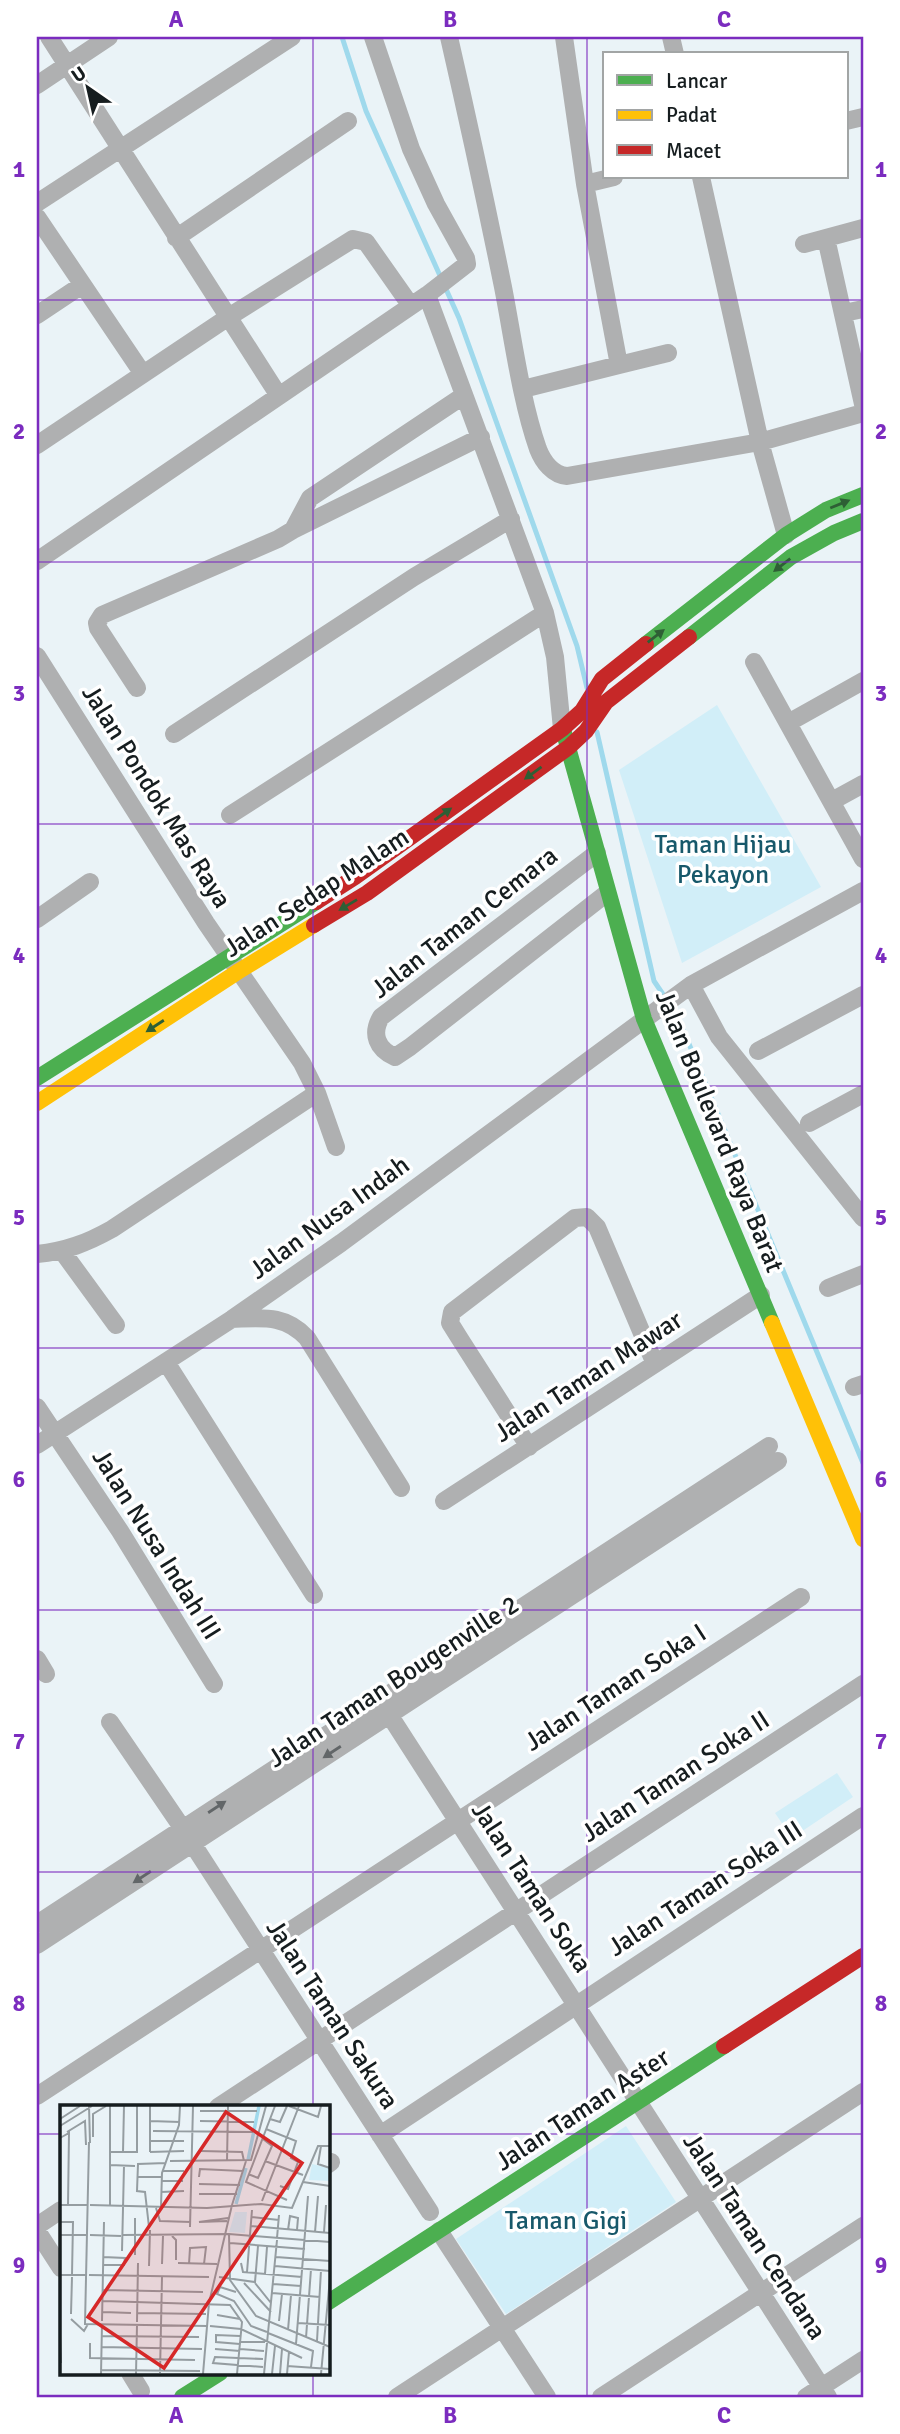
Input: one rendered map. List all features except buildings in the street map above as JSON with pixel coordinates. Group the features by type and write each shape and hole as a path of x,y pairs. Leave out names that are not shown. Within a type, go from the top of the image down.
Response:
{"street":[{"path":"49,37 279,396"},
{"path":"37,85 109,37"},
{"path":"37,203 292,37"},
{"path":"37,561 411,306 466,265 467,259 436,204 411,149 373,37"},
{"path":"449,37 487,207 523,389 538,448 547,464 559,475 567,477 760,442 863,413"},
{"path":"564,37 585,184 619,365"},
{"path":"176,238 348,121"},
{"path":"585,184 610,178"},
{"path":"701,178 760,442 786,535 826,510 863,495"},
{"path":"37,216 143,374"},
{"path":"804,244 863,228"},
{"path":"826,238 863,404"},
{"path":"37,445 227,318 353,239 366,242 411,306"},
{"path":"37,316 82,285"},
{"path":"433,290 463,396 481,437 545,613 555,657 562,729"},
{"path":"844,313 863,309"},
{"path":"523,389 668,354"},
{"path":"293,530 310,498 463,396"},
{"path":"137,688 98,628 98,619 106,612 278,539 481,437"},
{"path":"174,734 414,577 511,519"},
{"name":"Jalan Sedap Malam","path":"37,1103 239,971 367,893 569,747 586,731 606,702 792,557 834,533 863,521"},
{"name":"Jalan Sedap Malam","path":"37,1078 227,955 355,877 562,729 582,711 602,678 786,535"},
{"path":"230,816 545,613"},
{"name":"Jalan Pondok Mas Raya","path":"37,656 227,955 302,1063 317,1093 336,1147"},
{"path":"754,662 863,859"},
{"path":"788,723 863,681"},
{"name":"Jalan Boulevard Raya Barat","path":"562,729 607,893 650,1014 761,1295 863,1539"},
{"path":"832,801 863,783"},
{"name":"Jalan Taman Cemara","path":"597,853 381,1017 375,1027 376,1039 386,1052 395,1057 607,893"},
{"path":"37,919 90,882"},
{"name":"Jalan Nusa Indah","path":"37,1445 232,1319 341,1243 685,990 863,891"},
{"path":"685,990 719,1037 863,1218"},
{"path":"758,1051 863,995"},
{"path":"37,1254 62,1251 87,1243 112,1229 317,1093"},
{"path":"809,1124 863,1094"},
{"path":"529,1447 450,1323 452,1312 575,1218 587,1217 597,1227 655,1364"},
{"path":"62,1251 116,1325"},
{"path":"828,1288 863,1274"},
{"name":"Jalan Taman Mawar","path":"444,1501 761,1295"},
{"path":"232,1319 270,1318 297,1327 307,1338 401,1488"},
{"path":"166,1362 314,1595"},
{"name":"Jalan Nusa Indah III","path":"37,1407 100,1499 214,1684"},
{"name":"Jalan Taman Bougenville 2","path":"37,1945 187,1837 773,1453"},
{"name":"Jalan Taman Soka I","path":"37,2096 801,1597"},
{"name":"Jalan Taman Soka II","path":"221,2105 863,1684"},
{"name":"Jalan Taman Soka","path":"385,1708 639,2102"},
{"name":"Jalan Taman Sakura","path":"110,1722 430,2212"},
{"name":"Jalan Taman Soka III","path":"380,2135 863,1816"},
{"name":"Jalan Taman Bougenville 2","path":"37,1924 187,1837"},
{"name":"Jalan Taman Aster","path":"329,2302 863,1956"},
{"path":"397,2397 863,2092"},
{"name":"Jalan Taman Cendana","path":"639,2102 825,2392"},
{"path":"60,2211 37,2228 60,2266"},
{"path":"601,2397 863,2225"},
{"path":"439,2231 547,2397"},
{"path":"806,2397 825,2392 863,2360"},
{"path":"131,2374 141,2390"},
{"path":"182,2397 218,2374"}],"green space":[{"name":"Taman Hijau Pekayon","path":"717,705 821,887 682,963 619,770"},
{"path":"837,1773 853,1797 792,1838 775,1813"},
{"name":"Taman Gigi","path":"626,2126 676,2202 506,2314 456,2239"}],"waterway":[{"path":"342,37 366,111 459,318 577,646 587,688"},
{"path":"597,732 654,981 677,1015 863,1463"}],"traffic: fast":[{"path":"646,644 786,535 826,510 863,495"},
{"path":"689,637 791,557 834,533 863,521"},
{"path":"564,733 644,1019 772,1323"},
{"path":"37,1078 316,902"},
{"path":"329,2302 724,2046"},
{"path":"182,2397 218,2374"}],"traffic: slow":[{"path":"37,1103 314,925"},
{"path":"772,1323 863,1539"}],"traffic: jam":[{"path":"314,925 367,893 569,747 586,731 606,702 689,637"},
{"path":"316,902 562,729 582,711 602,679 646,644"},
{"path":"724,2046 863,1956"}]}
